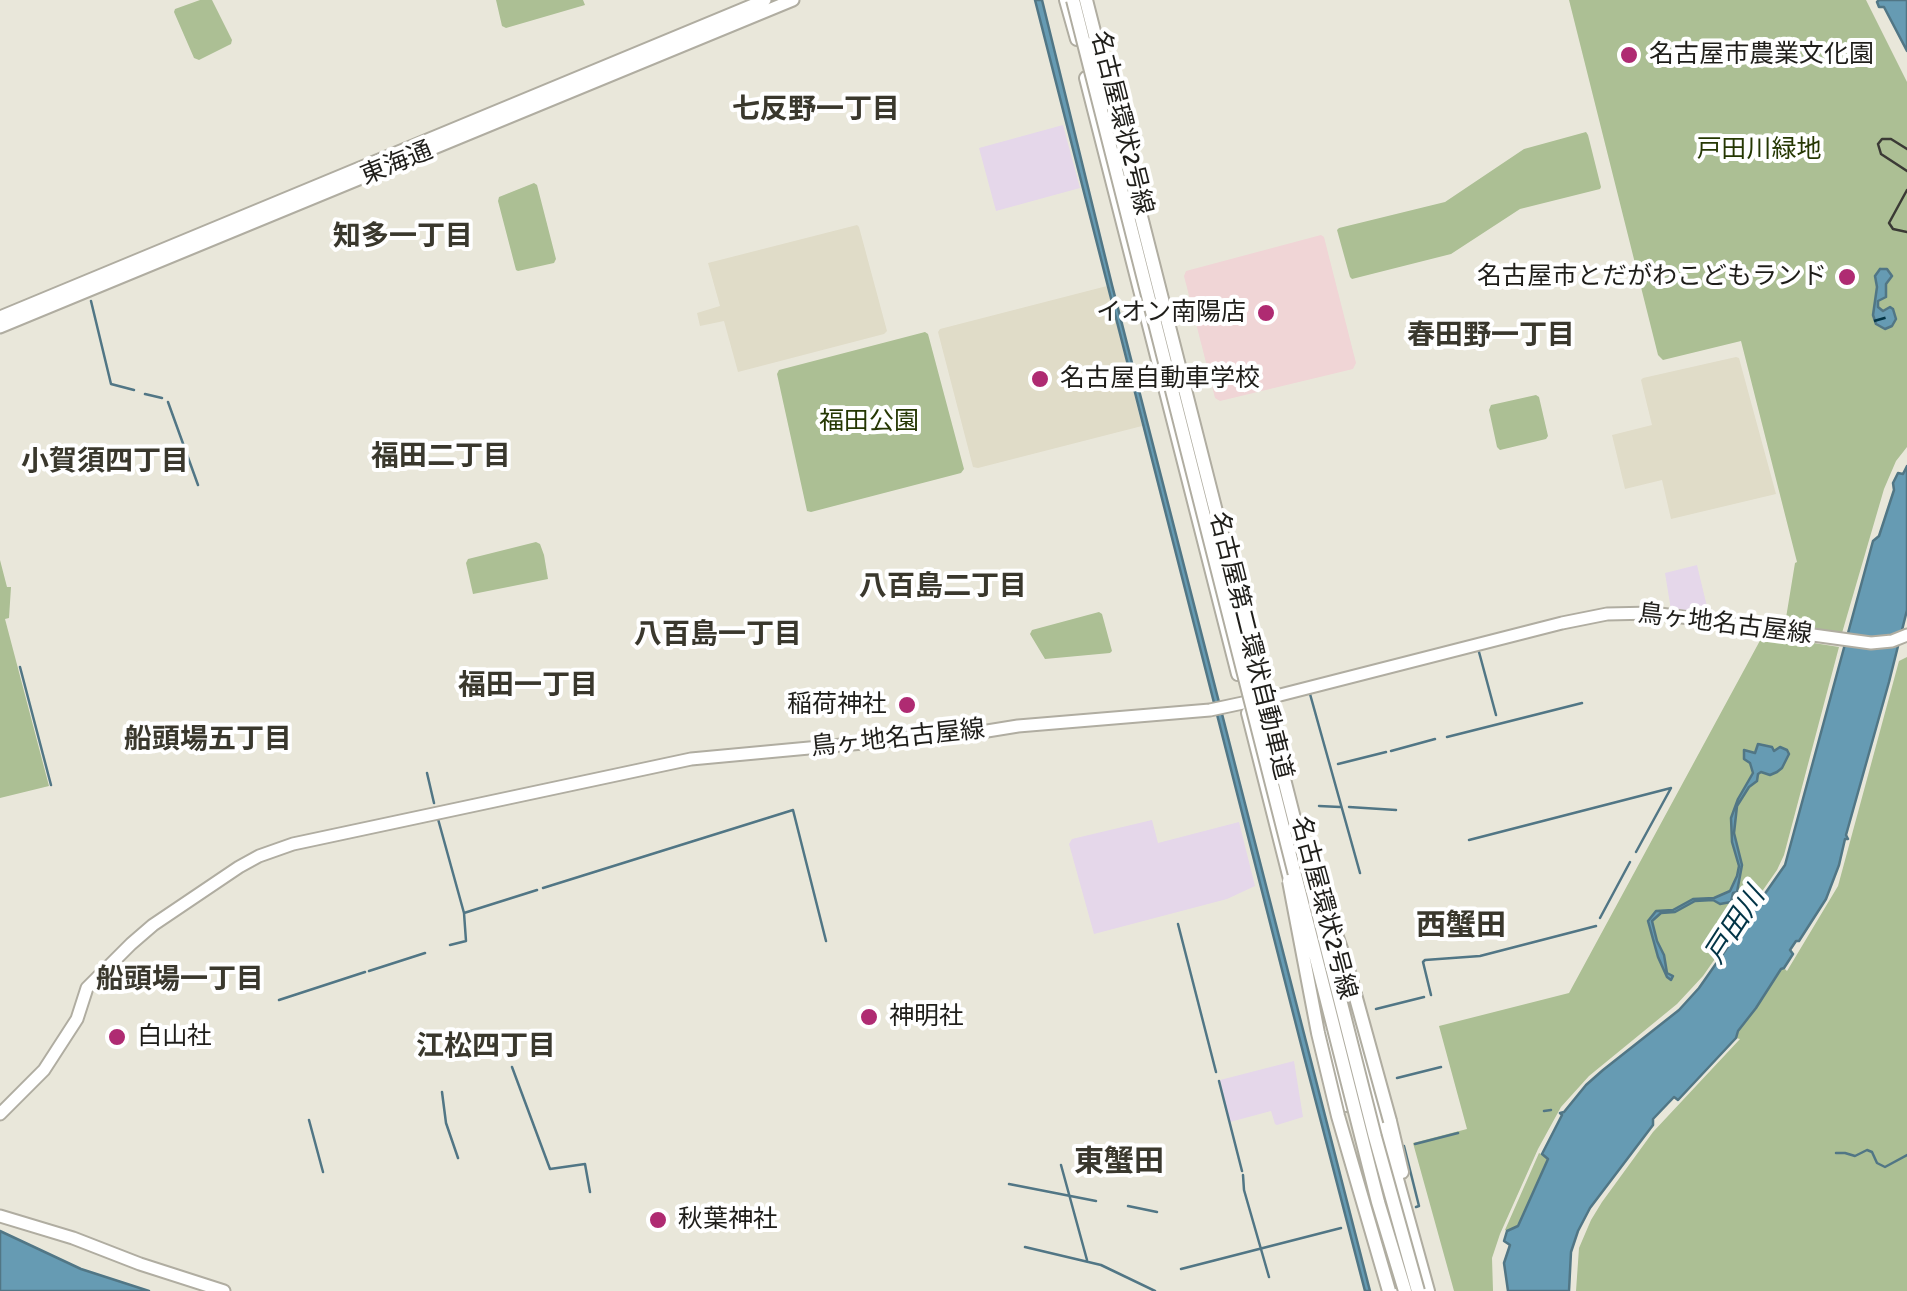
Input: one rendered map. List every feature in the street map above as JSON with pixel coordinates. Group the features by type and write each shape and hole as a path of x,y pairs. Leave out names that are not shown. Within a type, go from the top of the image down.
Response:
{"highway":[{"name":"名古屋環状2号線","path":"1072,0 1078,45 1316,988 1401,1291"},
{"name":"名古屋第二環状自動車道","path":"1072,0 1401,1291"},
{"name":"名古屋環状2号線","path":"1088,0 1318,894 1428,1291"},
{"name":"名古屋第二環状自動車道","path":"1088,0 1375,1137 1418,1291"},
{"path":"1175,334 1170,377 1180,421"},
{"path":"1276,796 1318,1034 1390,1291"},
{"path":"1291,808 1348,970 1390,1121 1417,1255"}],"main road":[{"name":"東海通","path":"0,317 765,0"},
{"name":"東海通","path":"0,327 793,0"},
{"name":"鳥ヶ地名古屋線","path":"0,1114 44,1070 77,1019 84,992 131,944 239,867 292,844 691,759 1218,709 1607,614 1653,612 1870,642 1892,641 1906,635"},
{"path":"0,1216 224,1291"}],"shaded area":[{"path":"1063,125 1080,188 996,211 979,148"},
{"path":"857,225 887,331 738,372 724,321 700,326 697,313 720,306 708,263"},
{"path":"1321,235 1356,363 1353,369 1220,401 1215,398 1184,276 1186,271"},
{"name":"名古屋自動車学校","path":"1107,286 1142,426 973,467 940,329"},
{"path":"1736,357 1776,494 1671,519 1662,480 1625,489 1612,435 1652,425 1643,378"},
{"path":"1697,565 1709,615 1671,610 1665,573"},
{"path":"1152,820 1158,843 1239,822 1255,886 1227,899 1094,934 1069,844 1072,839"},
{"path":"1294,1061 1303,1117 1277,1125 1271,1111 1230,1122 1220,1080"}],"green space":[{"path":"200,0 212,0 232,40 199,60 194,58 174,12"},
{"path":"496,0 583,0 585,5 506,28 502,26"},
{"name":"戸田川緑地","path":"1569,0 1866,0 1907,82 1907,447 1884,489 1842,633 1785,624 1797,562 1741,341 1663,360 1658,355"},
{"path":"1586,132 1600,189 1520,209 1451,254 1350,277 1339,228 1445,202 1524,149"},
{"path":"534,183 556,259 554,263 518,271 498,201 499,197"},
{"name":"福田公園","path":"925,332 964,469 961,473 807,511 779,370"},
{"path":"1536,395 1548,436 1500,450 1491,405"},
{"path":"536,542 544,555 548,579 473,594 468,559"},
{"path":"0,560 7,587 11,587 9,618 5,619 49,786 0,798"},
{"path":"1099,612 1110,653 1045,659 1030,634 1032,630"},
{"path":"1763,635 1839,647 1777,870 1703,976 1677,1004 1589,1076 1561,1107 1500,1234 1492,1258 1493,1291 1454,1291 1413,1143 1467,1129 1439,1026 1569,993"},
{"path":"1907,657 1907,1291 1576,1291 1579,1248 1602,1202 1653,1132 1740,1039 1736,1038 1738,1031 1781,968 1787,971 1838,886 1899,661"},
{"path":"1539,1153 1549,1158 1518,1227 1507,1231 1505,1230"}],"water":[{"path":"1035,0 1042,0 1370,1291 1365,1291 1305,1060"},
{"path":"1879,0 1907,0 1907,51 1884,7 1879,7"},
{"path":"1880,269 1887,269 1892,276 1886,284 1886,297 1878,301 1878,307 1883,311 1893,309 1896,319 1885,329 1876,324 1873,315 1875,276"},
{"path":"1907,466 1907,610 1848,839 1826,899 1736,1038 1678,1100 1674,1097 1653,1119 1653,1125 1590,1208 1571,1252 1569,1291 1508,1291 1504,1263 1510,1245 1504,1241 1507,1231 1518,1226 1548,1159 1542,1154 1560,1113 1586,1085 1679,1010 1699,988 1785,865 1873,541 1879,536 1893,483"},
{"path":"1758,744 1774,751 1780,747 1789,754 1777,772 1758,774 1757,781 1737,806 1734,833 1742,865 1737,892 1731,902 1695,901 1675,912 1661,913 1652,921 1667,973 1673,976 1671,980 1667,977 1658,957 1648,921 1656,911 1673,910 1693,899 1714,898 1730,891 1739,866 1731,818 1753,773 1744,759 1744,750 1755,753"},
{"path":"0,1231 81,1269 149,1291 0,1291"}],"waterway":[{"path":"91,301 111,384 134,390"},
{"path":"145,394 162,398"},
{"path":"168,402 198,485"},
{"path":"1479,652 1496,715"},
{"path":"20,667 51,785"},
{"path":"1310,694 1360,873"},
{"path":"1447,737 1582,703"},
{"path":"1391,751 1435,739"},
{"path":"1338,764 1386,752"},
{"path":"427,773 434,803"},
{"path":"1469,840 1671,788 1636,852"},
{"path":"1319,806 1340,807"},
{"path":"1349,807 1396,810"},
{"path":"543,888 793,810 826,941"},
{"path":"438,819 464,913 466,941 450,945"},
{"path":"1600,918 1630,862"},
{"path":"464,913 537,890"},
{"path":"1178,924 1216,1072"},
{"path":"1431,995 1425,960 1480,956 1596,926"},
{"path":"369,971 425,953"},
{"path":"279,1000 365,972"},
{"path":"1376,1009 1424,997"},
{"path":"512,1067 550,1169 585,1164 590,1192"},
{"path":"1397,1078 1441,1067"},
{"path":"1219,1081 1242,1171"},
{"path":"442,1092 446,1123 458,1158"},
{"path":"1544,1111 1551,1110"},
{"path":"309,1120 323,1172"},
{"path":"1415,1144 1458,1133"},
{"path":"1404,1146 1419,1206 1416,1207"},
{"path":"1836,1153 1855,1156 1867,1150 1885,1167 1907,1155"},
{"path":"1061,1165 1087,1260"},
{"path":"1243,1175 1269,1277"},
{"path":"1009,1184 1096,1201"},
{"path":"1128,1206 1157,1212"},
{"path":"1181,1269 1341,1228"},
{"path":"1025,1247 1101,1265 1155,1291"}],"ferry route":[{"path":"1874,321 1895,315"}],"railway":[{"path":"1907,149 1891,139 1882,139 1878,144 1881,154 1907,171"},
{"path":"1907,190 1889,223 1893,229 1907,232"}],"place":[{"name":"名古屋市農業文化園","path":"1629,55"},
{"name":"名古屋市とだがわこどもランド","path":"1847,277"},
{"name":"イオン南陽店","path":"1266,313"},
{"name":"名古屋自動車学校","path":"1040,379"},
{"name":"稲荷神社","path":"907,705"},
{"name":"神明社","path":"869,1017"},
{"name":"白山社","path":"117,1037"},
{"name":"秋葉神社","path":"658,1220"}],"district":[{"name":"七反野一丁目","path":"816,111"},
{"name":"知多一丁目","path":"403,238"},
{"name":"春田野一丁目","path":"1491,337"},
{"name":"福田二丁目","path":"441,458"},
{"name":"小賀須四丁目","path":"105,463"},
{"name":"八百島二丁目","path":"943,588"},
{"name":"八百島一丁目","path":"718,636"},
{"name":"福田一丁目","path":"528,687"},
{"name":"船頭場五丁目","path":"208,741"},
{"name":"西蟹田","path":"1461,927"},
{"name":"船頭場一丁目","path":"180,981"},
{"name":"江松四丁目","path":"486,1048"},
{"name":"東蟹田","path":"1119,1163"}],"water label":[{"name":"戸田川","path":"1736,926"}]}
